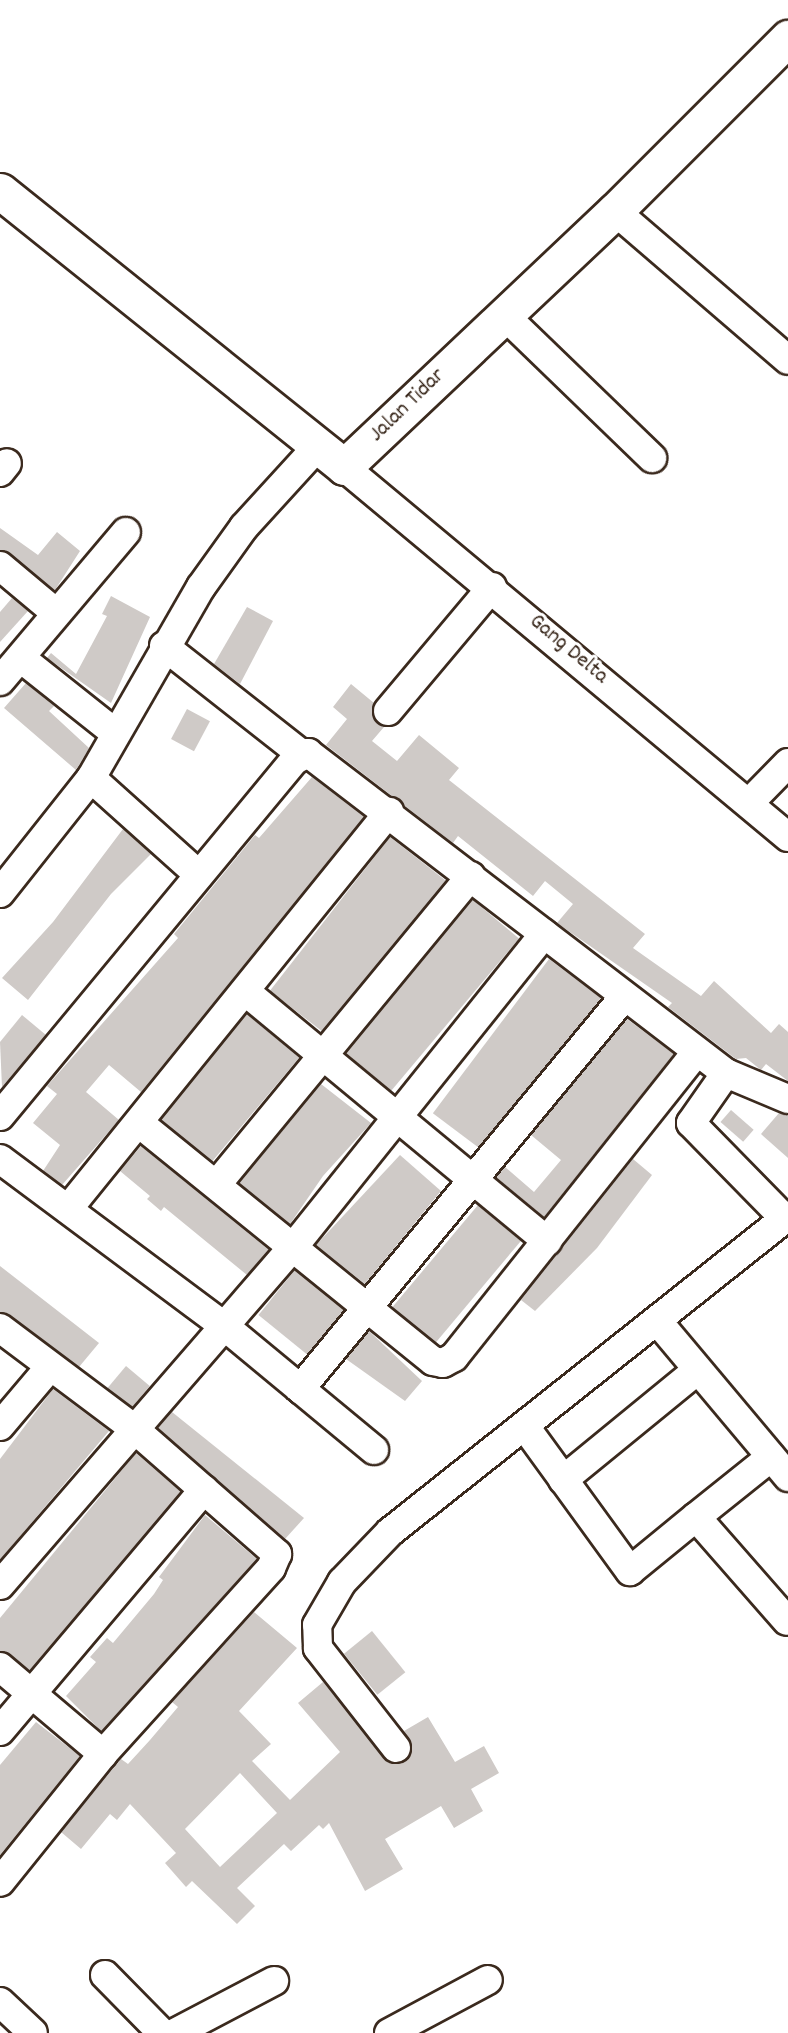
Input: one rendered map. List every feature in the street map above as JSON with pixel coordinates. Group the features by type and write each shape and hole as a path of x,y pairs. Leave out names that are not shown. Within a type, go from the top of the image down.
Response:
{"main road":[{"name":"Jalan Tidar","path":"331,456 504,315 615,211 788,38"},
{"path":"0,191 331,456"}],"street":[{"path":"615,211 788,360"},
{"path":"504,315 652,458"},
{"path":"0,892 91,778 164,646 244,527 331,456"},
{"name":"Gang Delta","path":"331,456 492,587 788,837"},
{"path":"0,681 22,659 55,612 126,532"},
{"path":"0,566 55,612"},
{"path":"388,711 492,587"},
{"path":"164,646 301,754 321,759 622,998 726,1073 788,1099"},
{"path":"22,659 115,733"},
{"path":"0,1116 301,754"},
{"path":"749,803 788,763"},
{"path":"91,778 199,875"},
{"path":"68,1209 389,812"},
{"path":"217,1184 471,876"},
{"path":"0,1585 132,1427 294,1246 399,1120 544,934"},
{"path":"246,992 322,1058 547,1241"},
{"path":"300,1390 470,1179 622,998"},
{"path":"139,1123 433,1361 446,1362 547,1241 697,1052"},
{"path":"396,1748 318,1648 317,1625 342,1582 390,1532 659,1323 786,1217 691,1123 726,1073"},
{"path":"0,1159 223,1325 374,1450"},
{"path":"526,1428 630,1571 696,1517 779,1467 696,1371 659,1323"},
{"path":"0,1328 49,1368 132,1427 272,1546 275,1562 103,1754 0,1882"},
{"path":"0,1426 49,1368"},
{"path":"563,1480 696,1371"},
{"path":"0,1731 204,1490"},
{"path":"696,1517 787,1621"},
{"path":"0,1667 103,1754"},
{"path":"104,1975 162,2033"},
{"path":"389,2033 488,1980"},
{"path":"175,2033 274,1981"},
{"path":"0,2002 33,2033"}],"building":[{"path":"0,528 38,555 57,532 80,551 55,590 0,550"},
{"path":"111,596 150,617 111,703 47,658 51,653 76,674 107,616 102,614"},
{"path":"12,598 28,611 0,642 0,612"},
{"path":"247,607 273,621 240,684 214,664"},
{"path":"26,683 54,706 49,711 89,748 76,770 4,708"},
{"path":"351,684 374,703 373,717 384,727 372,741 397,761 419,735 459,768 449,780 645,934 633,948 701,996 714,981 771,1033 779,1024 788,1032 788,1081 766,1064 761,1070 746,1058 736,1059 668,1007 672,1003 557,923 573,904 545,881 533,896 458,836 453,843 326,745 347,719 333,707"},
{"path":"187,709 210,721 194,751 171,739"},
{"path":"312,777 364,817 141,1092 109,1065 86,1092 119,1120 62,1185 43,1171 60,1145 33,1123 57,1094 47,1086 178,938 174,934 255,835 259,838"},
{"path":"123,829 151,854 111,894 28,1000 2,978 53,922"},
{"path":"390,837 446,881 326,1034 270,991"},
{"path":"473,900 519,939 391,1091 345,1052"},
{"path":"549,959 601,998 485,1152 433,1113"},
{"path":"247,1014 299,1058 212,1162 160,1118"},
{"path":"22,1015 46,1035 2,1087 0,1042"},
{"path":"627,1019 674,1054 544,1217 496,1177 505,1167 534,1192 561,1160 531,1135"},
{"path":"321,1084 371,1123 323,1176 290,1224 239,1183"},
{"path":"731,1110 754,1130 743,1142 721,1122"},
{"path":"779,1113 788,1115 788,1158 761,1134"},
{"path":"141,1146 269,1250 247,1275 164,1207 161,1211 147,1199 150,1196 120,1171"},
{"path":"400,1155 441,1191 365,1284 316,1245"},
{"path":"633,1159 652,1175 597,1248 535,1311 521,1300"},
{"path":"478,1205 521,1241 435,1343 393,1307"},
{"path":"0,1266 99,1343 79,1367 0,1312"},
{"path":"295,1270 344,1310 307,1355 258,1315"},
{"path":"369,1331 422,1381 405,1401 346,1359"},
{"path":"126,1366 150,1386 131,1408 107,1388"},
{"path":"53,1389 109,1431 0,1560 0,1459"},
{"path":"172,1412 304,1518 285,1539 158,1428"},
{"path":"136,1453 181,1492 30,1670 0,1651 0,1618"},
{"path":"205,1515 257,1559 101,1731 66,1696 96,1662 90,1657 107,1638 113,1643 154,1594 163,1580 159,1577"},
{"path":"254,1612 297,1648 239,1711 271,1744 252,1761 290,1800 340,1752 298,1703 323,1682 389,1763 407,1761 412,1746 404,1731 428,1717 455,1762 484,1746 499,1773 471,1789 483,1811 454,1828 441,1806 385,1839 403,1869 365,1891 329,1823 323,1829 319,1825 291,1851 284,1844 237,1888 255,1906 237,1924 192,1881 186,1887 165,1863 176,1853 130,1804 117,1820 110,1814 81,1849 61,1832 121,1759 128,1764 150,1740 178,1707 172,1702","holes":["240,1773 277,1813 220,1867 185,1829"]},
{"path":"372,1631 405,1672 377,1695 344,1654"},
{"path":"36,1722 80,1756 0,1855 0,1765"}]}
